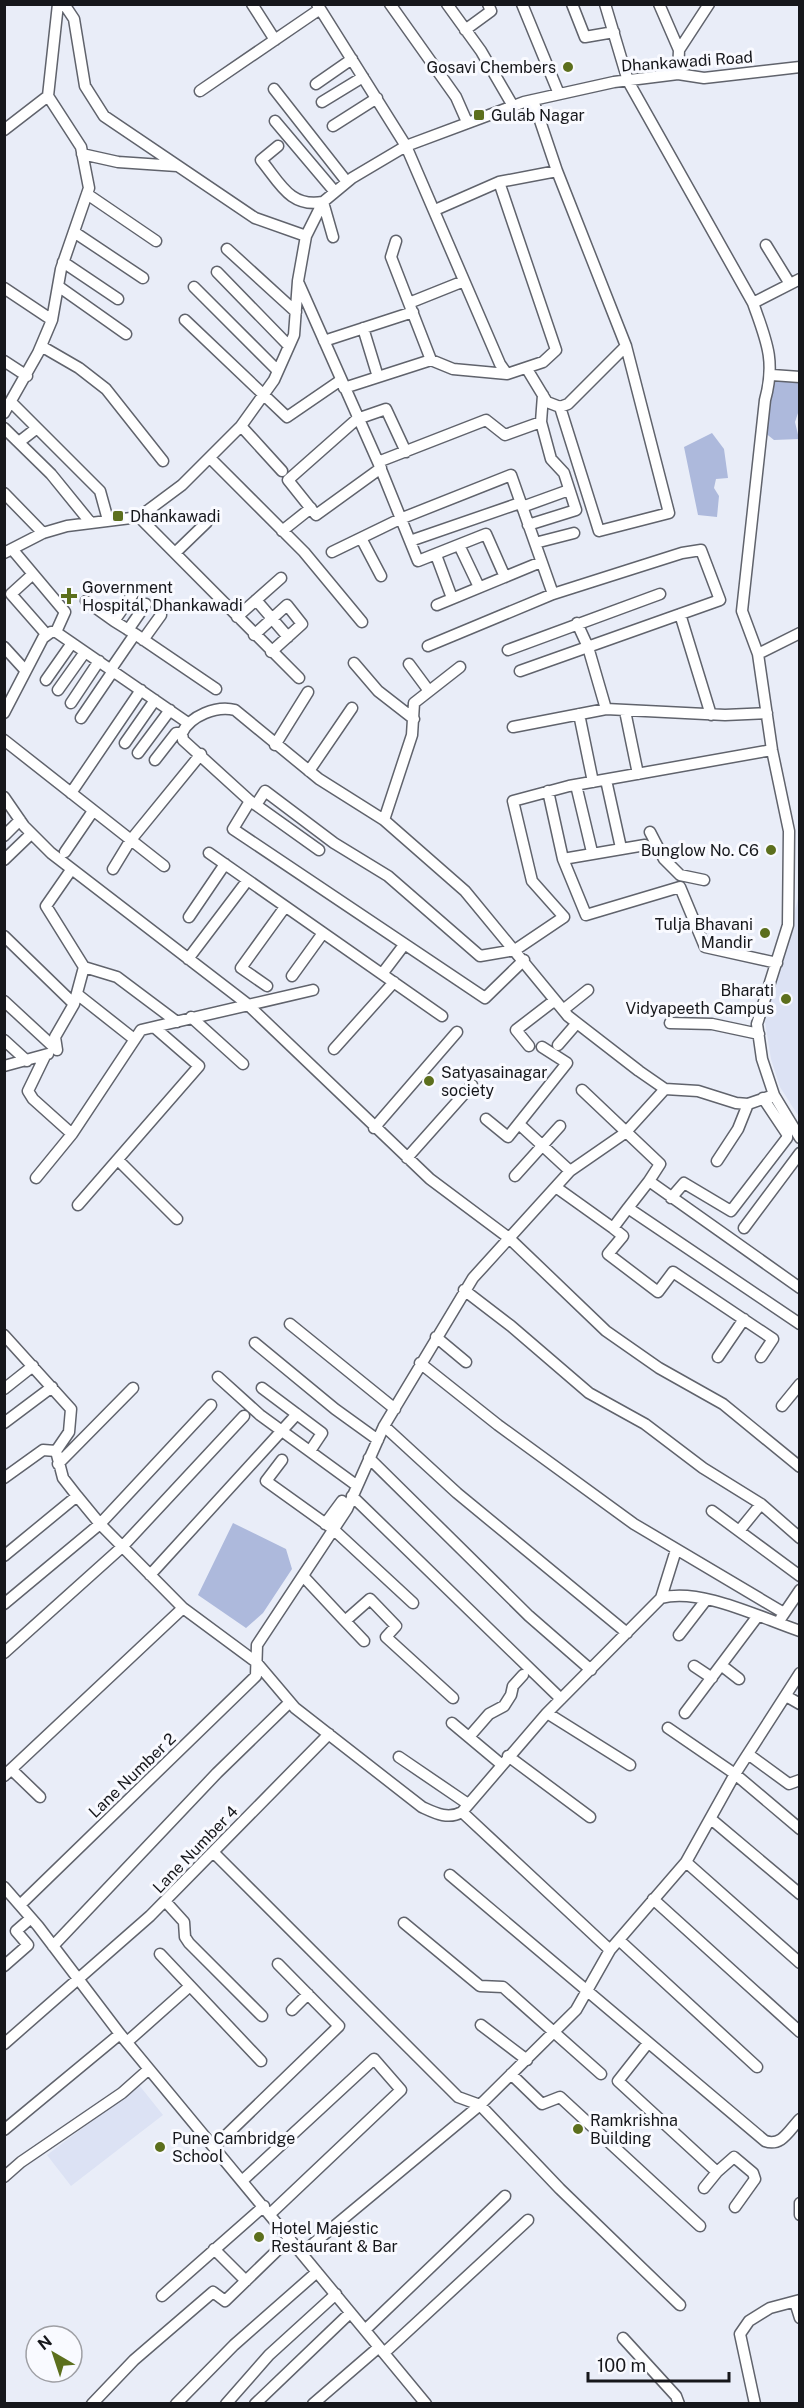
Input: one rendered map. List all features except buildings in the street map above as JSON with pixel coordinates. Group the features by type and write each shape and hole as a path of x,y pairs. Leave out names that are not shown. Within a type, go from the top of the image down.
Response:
{"street":[{"path":"4,413 27,376 52,320 63,262 89,188 81,147 48,96 58,4"},
{"path":"64,4 74,19 85,86 104,116 255,218 306,236"},
{"path":"252,4 275,40"},
{"path":"390,4 456,97 467,122"},
{"path":"447,4 482,51 513,106"},
{"path":"465,30 491,11 488,4"},
{"path":"522,4 559,94"},
{"path":"572,4 585,37 614,32"},
{"path":"605,4 628,81 753,303 766,339 772,375 765,400 742,611 758,654 772,750 789,831 788,925 757,1024 769,1097 787,1138 731,1211 684,1184 672,1198"},
{"path":"659,4 679,50 678,74"},
{"path":"679,50 709,4"},
{"path":"200,91 275,40 318,7 406,146 500,364 507,374"},
{"path":"316,84 352,59"},
{"name":"Dhankawadi Road","path":"323,202 347,182 406,146 533,100 628,81 678,74 704,78 800,67"},
{"path":"322,102 363,77"},
{"path":"274,89 347,182"},
{"path":"4,130 48,96"},
{"path":"333,126 377,99"},
{"path":"533,100 557,171 626,346 669,513 599,531 560,407"},
{"path":"275,121 335,192"},
{"path":"278,146 261,160 294,199 306,205 323,202"},
{"path":"82,154 118,162 159,163 181,167"},
{"path":"435,210 500,182 557,171"},
{"path":"185,320 265,393 287,417 342,384 378,377 431,360 453,369 507,374 543,362 556,350 500,182"},
{"path":"87,194 156,241"},
{"path":"4,713 25,670 65,612 33,574 8,551 43,533 90,522 139,518 182,484 241,426 278,371 294,335 298,281 306,236 323,202"},
{"path":"323,202 333,237"},
{"path":"74,232 143,278"},
{"path":"396,241 392,257 431,360"},
{"path":"753,303 795,282 766,245"},
{"path":"227,249 296,312"},
{"path":"63,262 118,300"},
{"path":"216,272 289,346"},
{"path":"298,281 357,419 380,465 418,561 486,534 505,577"},
{"path":"324,341 363,328 464,281"},
{"path":"58,286 126,334"},
{"path":"194,287 278,371"},
{"path":"4,288 52,320"},
{"path":"363,328 378,377"},
{"path":"41,346 79,368 106,389 162,461"},
{"path":"526,369 547,402 560,407 568,404 626,346"},
{"path":"4,361 27,376"},
{"path":"772,375 800,377"},
{"path":"528,525 576,510 564,473 550,459 541,422 543,395"},
{"path":"12,403 100,491 108,520"},
{"path":"406,452 386,409 357,419 288,480 316,515 380,465 406,452 486,420 505,435 541,422"},
{"path":"241,426 282,471"},
{"path":"4,428 80,507 90,522"},
{"path":"19,442 37,428"},
{"path":"210,458 304,552 362,622"},
{"path":"332,552 400,519 511,476 553,594"},
{"path":"410,541 569,490"},
{"path":"4,493 43,533"},
{"path":"282,531 311,508"},
{"path":"139,518 298,678"},
{"path":"176,553 207,522"},
{"path":"535,543 574,533"},
{"path":"361,538 381,576"},
{"path":"459,545 479,587"},
{"path":"428,646 553,594 682,553 702,550 720,600 520,671"},
{"path":"436,555 452,598"},
{"path":"437,605 541,562"},
{"path":"33,574 11,594 52,634 72,643 170,710 185,728 183,740 253,803 319,850"},
{"path":"237,617 281,578"},
{"path":"114,621 133,594"},
{"path":"508,650 660,594"},
{"path":"256,600 288,637"},
{"path":"86,601 216,689"},
{"path":"81,718 135,635 146,604"},
{"path":"254,635 286,605 302,624 271,652"},
{"path":"680,614 711,715"},
{"path":"135,635 160,615"},
{"path":"577,623 588,646 606,709"},
{"path":"758,654 800,633"},
{"path":"46,680 72,643"},
{"path":"4,647 25,670"},
{"path":"58,690 85,652"},
{"path":"71,703 99,661"},
{"path":"354,663 378,692 414,719"},
{"path":"409,664 429,691"},
{"path":"384,820 412,735 414,702 460,667"},
{"path":"71,794 141,690"},
{"path":"275,745 308,692"},
{"path":"125,743 155,700"},
{"path":"309,771 352,708"},
{"path":"513,727 606,709 711,715 767,713"},
{"path":"138,753 170,710"},
{"path":"155,760 176,733 203,715 235,710 309,771 384,820 465,891 563,1010 665,1089 698,1091 736,1103 748,1104 769,1097"},
{"path":"625,711 638,774"},
{"path":"579,714 593,782"},
{"path":"4,740 164,866"},
{"path":"524,960 485,998 233,829 265,791 334,843 388,876 480,956 515,950 564,917 532,881 513,801 576,785 772,750"},
{"path":"113,869 130,841 201,754"},
{"path":"606,780 621,848"},
{"path":"576,785 592,852"},
{"path":"548,791 562,858 586,915 680,887 705,947 777,963"},
{"path":"4,797 31,834 71,870 246,1003 374,1128 430,1179 509,1238 606,1331 659,1368 723,1404 800,1467"},
{"path":"65,852 93,811"},
{"path":"4,836 20,820"},
{"path":"650,832 664,859 680,875 704,880"},
{"path":"4,860 31,834"},
{"path":"562,858 645,845"},
{"path":"209,853 442,1016"},
{"path":"189,917 225,864"},
{"path":"71,870 48,903 46,910 84,967 117,977 177,1022"},
{"path":"188,959 247,881"},
{"path":"267,986 241,968 285,907"},
{"path":"292,976 323,933"},
{"path":"4,936 75,999 134,1039"},
{"path":"382,974 404,945"},
{"path":"57,1050 55,1036 75,999 84,967"},
{"path":"334,1049 394,982"},
{"path":"36,1178 72,1134 141,1030 246,1003 313,990"},
{"path":"563,1010 588,990"},
{"path":"529,1046 516,1030 555,1000"},
{"path":"4,1001 57,1050"},
{"path":"190,1017 243,1064"},
{"path":"558,1045 577,1023"},
{"path":"670,1023 712,1024 759,1034"},
{"path":"78,1205 200,1066 154,1027"},
{"path":"374,1128 457,1032"},
{"path":"4,1040 27,1061"},
{"path":"486,1119 508,1137 567,1063 542,1047"},
{"path":"4,1066 45,1056 57,1050"},
{"path":"45,1056 28,1091 33,1099 72,1134"},
{"path":"407,1158 472,1085"},
{"name":"Lane Number 2","path":"20,1905 256,1676 257,1645 303,1576 329,1526 347,1509 350,1494 384,1426 464,1290 570,1171 625,1133 665,1089"},
{"path":"582,1090 660,1164 613,1228"},
{"path":"769,1097 800,1138"},
{"path":"717,1161 738,1129 748,1104"},
{"path":"519,1124 570,1171"},
{"path":"515,1176 561,1126"},
{"path":"744,1228 800,1153"},
{"path":"119,1161 177,1219"},
{"path":"649,1181 800,1288"},
{"path":"557,1188 623,1236 608,1254 658,1292 673,1272 773,1339 761,1356"},
{"path":"628,1208 800,1324"},
{"path":"464,1290 511,1326 589,1393 645,1424 703,1468 761,1504 800,1538"},
{"path":"718,1357 744,1319"},
{"path":"290,1324 395,1409"},
{"path":"4,1335 71,1409 69,1432 56,1451 58,1464 63,1478 100,1524 183,1608 256,1662 290,1702 422,1807 448,1816 465,1808 547,1713 661,1598 676,1550"},
{"path":"436,1337 466,1362"},
{"path":"255,1343 335,1409 378,1440"},
{"path":"420,1363 599,1500 676,1550 784,1613"},
{"path":"4,1389 33,1366"},
{"path":"218,1377 281,1430 310,1451 350,1494 561,1699"},
{"path":"782,1406 800,1384"},
{"path":"4,1423 52,1387"},
{"path":"58,1464 134,1388"},
{"path":"262,1388 322,1434 310,1451"},
{"path":"4,1604 100,1524 211,1405"},
{"path":"150,1575 297,1414"},
{"path":"4,1653 122,1547 244,1416"},
{"path":"384,1426 457,1493 627,1633"},
{"path":"4,1478 43,1450 56,1451"},
{"path":"369,1458 529,1616 591,1670"},
{"path":"282,1460 266,1481 329,1526 412,1603"},
{"path":"4,1556 77,1496"},
{"path":"739,1532 761,1504"},
{"path":"712,1511 800,1576"},
{"path":"303,1576 363,1641"},
{"path":"777,1624 800,1590"},
{"path":"661,1598 676,1594 706,1600 800,1631"},
{"path":"345,1622 370,1599 396,1626 386,1637 453,1698"},
{"path":"679,1635 706,1600"},
{"path":"40,1797 8,1773 183,1608"},
{"path":"685,1713 757,1617"},
{"path":"721,1665 739,1679"},
{"path":"694,1666 712,1678"},
{"path":"303,2253 480,2105 576,2010 610,1950 686,1862 735,1774 800,1673"},
{"path":"469,1737 489,1714 504,1706 511,1695 513,1686 523,1675"},
{"path":"786,1696 800,1704"},
{"path":"53,1946 217,1773 290,1702"},
{"path":"547,1713 630,1765"},
{"path":"452,1723 469,1737 590,1817"},
{"path":"668,1728 735,1774 800,1829"},
{"name":"Lane Number 4","path":"4,2044 114,1951 329,1734"},
{"path":"748,1754 789,1784 800,1780"},
{"path":"399,1757 465,1808 610,1950"},
{"path":"711,1819 800,1894"},
{"path":"213,1852 458,2097 480,2105 560,2189 680,2305"},
{"path":"686,1862 800,1963"},
{"path":"450,1875 765,2141 773,2144 780,2142 798,2125"},
{"path":"4,1887 31,1918 123,2038 426,2403"},
{"path":"653,1899 800,2032"},
{"path":"165,1901 184,1922 185,1936 189,1943 262,2016"},
{"path":"4,1966 28,1945 16,1931 31,1918"},
{"path":"404,1923 480,1986 503,1987 555,2030 601,2074"},
{"path":"618,1940 757,2067"},
{"path":"160,1954 261,2061"},
{"path":"214,2146 339,2026 278,1964"},
{"path":"4,2130 190,1986"},
{"path":"292,2010 308,1994"},
{"path":"481,2025 527,2060"},
{"path":"648,2043 618,2081 717,2172"},
{"path":"162,2296 214,2249 267,2210 401,2090 374,2059 242,2181"},
{"path":"4,2177 21,2162 122,2093 149,2069"},
{"path":"511,2074 542,2104 560,2097 700,2226"},
{"path":"704,2188 734,2157 755,2176 735,2207"},
{"path":"365,2330 505,2196"},
{"path":"800,2203 800,2215"},
{"path":"313,2403 382,2350 528,2220"},
{"path":"92,2403 134,2360 213,2292 225,2301 290,2238"},
{"path":"214,2249 246,2281"},
{"path":"176,2403 234,2345 318,2272"},
{"path":"226,2403 269,2355 336,2294"},
{"path":"755,2403 740,2334 750,2321 770,2308 797,2301 800,2318"},
{"path":"255,2403 350,2313"},
{"path":"623,2338 676,2396 679,2403"}],"shaded area":[{"path":"773,377 799,377 799,410 795,422 799,439 774,440 764,432"},
{"path":"712,433 724,449 728,478 716,479 714,488 719,496 717,517 698,515 684,447"},
{"name":"Bharati Vidyapeeth Campus","path":"799,895 799,1117 780,1087 771,1059 765,1022"},
{"path":"233,1523 286,1549 292,1569 263,1613 246,1628 198,1595"},
{"path":"139,2085 163,2115 71,2186 47,2155"}],"place":[{"name":"Gosavi Chembers","path":"568,67"},
{"name":"Gulab Nagar","path":"479,115"},
{"name":"Dhankawadi","path":"118,516"},
{"name":"Government Hospital, Dhankawadi","path":"69,596"},
{"name":"Bunglow No. C6","path":"771,850"},
{"name":"Tulja Bhavani Mandir","path":"765,933"},
{"name":"Bharati Vidyapeeth Campus","path":"786,999"},
{"name":"Satyasainagar society","path":"429,1081"},
{"name":"Ramkrishna Building","path":"578,2129"},
{"name":"Pune Cambridge School","path":"160,2147"},
{"name":"Hotel Majestic Restaurant & Bar","path":"259,2237"}]}
